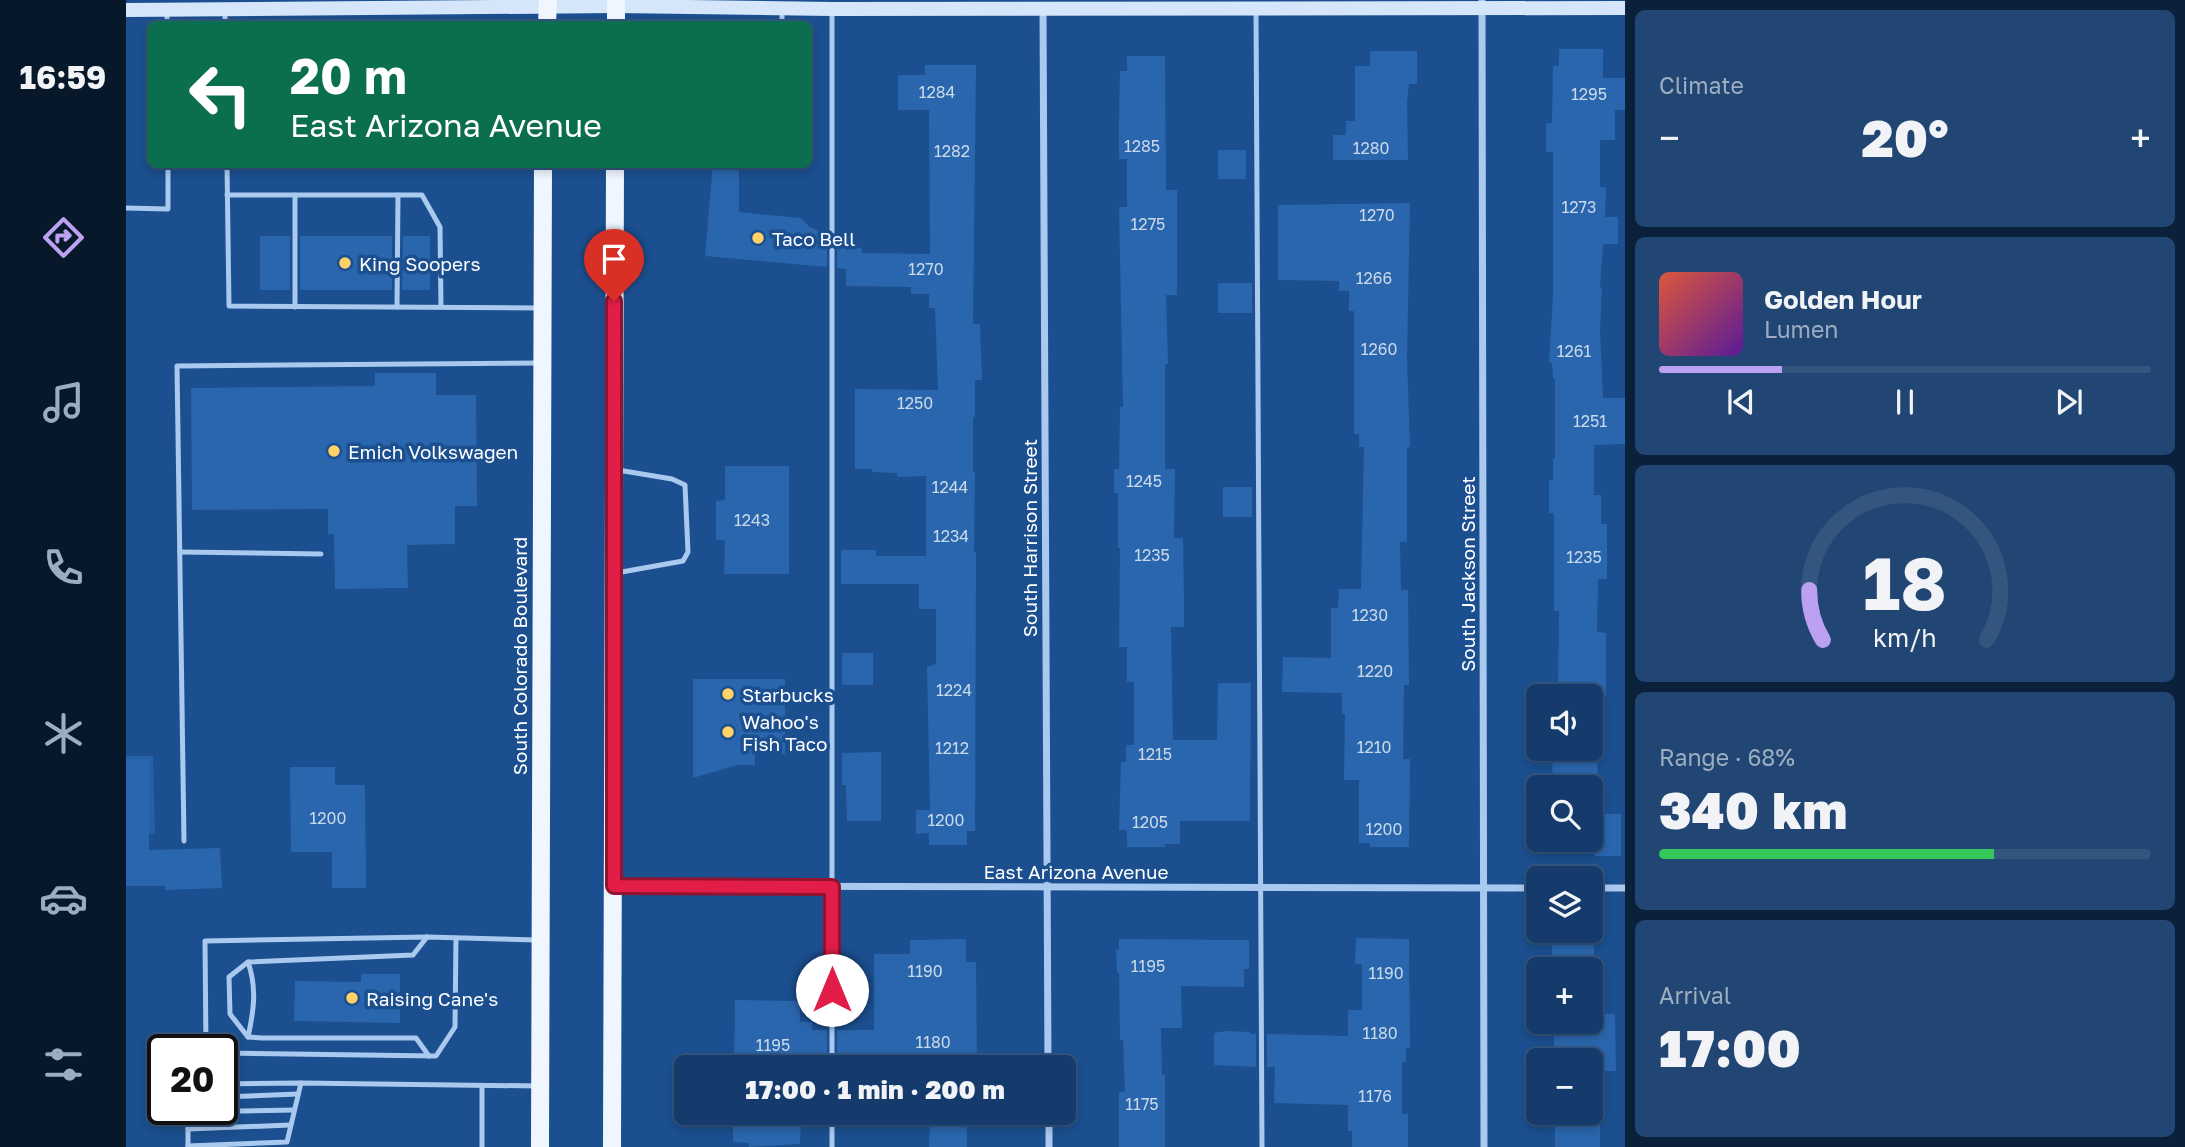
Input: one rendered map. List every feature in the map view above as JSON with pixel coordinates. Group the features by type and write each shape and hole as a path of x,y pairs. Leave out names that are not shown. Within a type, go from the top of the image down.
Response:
{"main road":[{"path":"616,3 616,21"},
{"name":"South Colorado Boulevard","path":"540,1147 542,168"},
{"path":"612,1147 615,168"}],"street":[{"path":"126,10 167,17 225,17 370,4 437,4 548,11 616,3 832,9 1256,9 1482,4 1625,8"},
{"name":"South Jackson Street","path":"1482,4 1483,1147"},
{"name":"South Harrison Street","path":"1043,9 1048,1055"},
{"name":"East Arizona Avenue","path":"614,886 1526,888"},
{"path":"1603,888 1625,888"},
{"path":"1049,1125 1049,1147"}],"lane":[{"path":"782,8 782,21"},
{"path":"832,9 832,1055"},
{"path":"1256,9 1262,1147"},
{"path":"126,208 168,209 168,168"},
{"path":"227,168 229,306 541,308"},
{"path":"227,195 422,195 440,227 441,307"},
{"path":"295,195 295,307"},
{"path":"397,307 398,195"},
{"path":"184,841 177,366 541,363"},
{"path":"613,470 672,479 685,485 688,552 683,561 613,573"},
{"path":"180,552 321,554"},
{"path":"206,1034 205,941 427,937 540,941"},
{"path":"427,937 413,955 248,962 229,977 229,1014 248,1037 416,1038 429,1056"},
{"path":"238,1053 436,1056 455,1027 456,938"},
{"path":"248,962 255,981 248,1037"},
{"path":"188,1125 188,1147 287,1142 301,1083"},
{"path":"238,1084 539,1086"},
{"path":"482,1086 482,1147"},
{"path":"238,1096 298,1094"},
{"path":"238,1111 294,1110"},
{"path":"188,1129 290,1125"},
{"path":"832,1125 832,1147"}],"shaded area":[{"path":"126,756 153,756 155,834 126,834"}],"building":[{"path":"1559,49 1603,49 1603,78 1625,78 1625,110 1615,110 1615,140 1600,140 1600,187 1606,187 1605,217 1618,217 1618,244 1603,244 1600,329 1603,398 1625,398 1625,444 1594,445 1594,495 1601,495 1601,524 1607,524 1607,579 1598,579 1597,632 1606,633 1606,696 1603,696 1603,684 1558,684 1559,611 1554,611 1554,513 1549,513 1549,480 1553,480 1555,458 1555,378 1552,363 1549,363 1553,296 1553,152 1546,152 1546,123 1552,123 1553,66 1559,66"},
{"path":"1370,51 1417,51 1417,84 1409,84 1407,102 1408,160 1333,160 1333,135 1346,135 1346,121 1355,121 1355,66 1370,66"},
{"path":"1127,56 1165,56 1166,190 1177,190 1177,295 1166,295 1168,364 1165,364 1165,469 1175,469 1174,538 1183,538 1184,627 1171,627 1173,740 1217,740 1218,683 1251,683 1250,821 1180,821 1180,844 1165,844 1165,847 1127,847 1127,830 1119,830 1121,762 1126,762 1126,745 1134,745 1134,682 1127,682 1127,647 1119,647 1120,548 1118,493 1114,493 1114,469 1119,469 1120,407 1123,407 1119,207 1127,207 1127,159 1119,159 1120,71 1127,71"},
{"path":"925,65 976,65 973,324 980,324 982,380 975,380 973,417 976,552 975,831 967,831 967,845 929,845 929,833 916,834 916,810 930,810 927,667 936,664 936,609 919,609 919,584 841,584 841,550 876,550 876,556 926,556 926,476 897,477 897,473 855,469 855,389 938,390 935,308 929,308 929,294 911,294 911,287 846,286 846,269 837,268 837,238 862,249 862,253 930,254 929,110 898,110 898,75 925,75"},
{"path":"1218,150 1246,150 1246,179 1218,179"},
{"path":"713,168 739,168 739,212 800,218 810,227 827,234 827,267 705,256"},
{"path":"1410,203 1407,359 1410,447 1407,447 1407,542 1400,542 1401,590 1408,590 1409,685 1404,685 1403,759 1410,759 1409,847 1370,847 1370,843 1359,843 1359,780 1344,780 1345,714 1342,714 1342,693 1282,692 1283,657 1331,658 1331,608 1338,608 1339,589 1361,589 1364,447 1359,447 1359,434 1354,434 1354,311 1349,311 1349,291 1339,291 1339,281 1278,280 1278,205"},
{"path":"260,236 290,236 290,290 260,290"},
{"path":"300,236 392,236 392,290 300,290"},
{"path":"403,236 430,236 430,290 402,290"},
{"path":"1218,283 1252,283 1252,313 1218,313"},
{"name":"Emich Volkswagen","path":"375,373 436,373 436,395 476,395 477,506 455,506 455,544 407,545 408,588 335,589 334,534 328,534 328,509 192,510 191,388 375,386"},
{"path":"725,466 789,466 789,574 724,574 725,540 716,540 716,501 725,500"},
{"path":"1223,487 1252,487 1252,517 1223,517"},
{"path":"842,653 873,653 873,685 842,685"},
{"path":"693,679 785,679 785,754 755,754 755,765 737,765 693,778"},
{"path":"881,752 881,821 847,821 846,785 842,785 842,753"},
{"path":"126,759 149,759 149,850 220,848 222,888 165,890 165,886 126,886"},
{"path":"1553,761 1598,761 1597,775 1552,775"},
{"path":"290,767 335,767 335,785 365,785 366,888 332,888 332,852 291,852"},
{"path":"1603,814 1621,814 1621,856 1595,856 1595,852 1603,852"},
{"path":"1356,938 1409,939 1410,1048 1406,1048 1406,1062 1402,1062 1402,1114 1408,1114 1408,1147 1352,1147 1352,1131 1348,1131 1348,1105 1274,1103 1275,1067 1267,1067 1267,1034 1348,1036 1348,1010 1362,1010 1362,964 1355,964"},
{"path":"966,939 966,962 976,962 977,1055 837,1055 837,1030 874,1030 874,954 910,954 910,940"},
{"path":"1119,939 1249,940 1249,969 1244,969 1244,987 1181,986 1182,1028 1161,1028 1162,1075 1165,1075 1165,1147 1119,1147 1119,1092 1125,1092 1116,950 1119,950"},
{"path":"1552,943 1594,943 1594,957 1552,957"},
{"path":"361,974 400,974 400,1023 294,1021 295,981 361,982"},
{"path":"735,1000 800,1001 800,1022 812,1022 812,1030 827,1030 827,1055 734,1055"},
{"path":"1603,1014 1615,1014 1616,1071 1603,1071 1603,1048 1554,1048 1554,1034 1603,1034"},
{"path":"1226,1031 1256,1034 1256,1067 1214,1065 1214,1033"},
{"path":"733,1125 801,1125 800,1144 749,1147 749,1143 733,1142"},
{"path":"930,1125 967,1125 967,1147 929,1147"},
{"path":"1555,1125 1600,1125 1600,1147 1555,1147"}],"place":[{"name":"Taco Bell","path":"758,238"},
{"name":"King Soopers","path":"345,263"},
{"name":"Emich Volkswagen","path":"334,451"},
{"name":"Starbucks","path":"728,694"},
{"name":"Wahoo's Fish Taco","path":"728,732"},
{"name":"Raising Cane's","path":"352,998"}],"route":[{"path":"614,301 614,886 832,887 832,990"}]}
